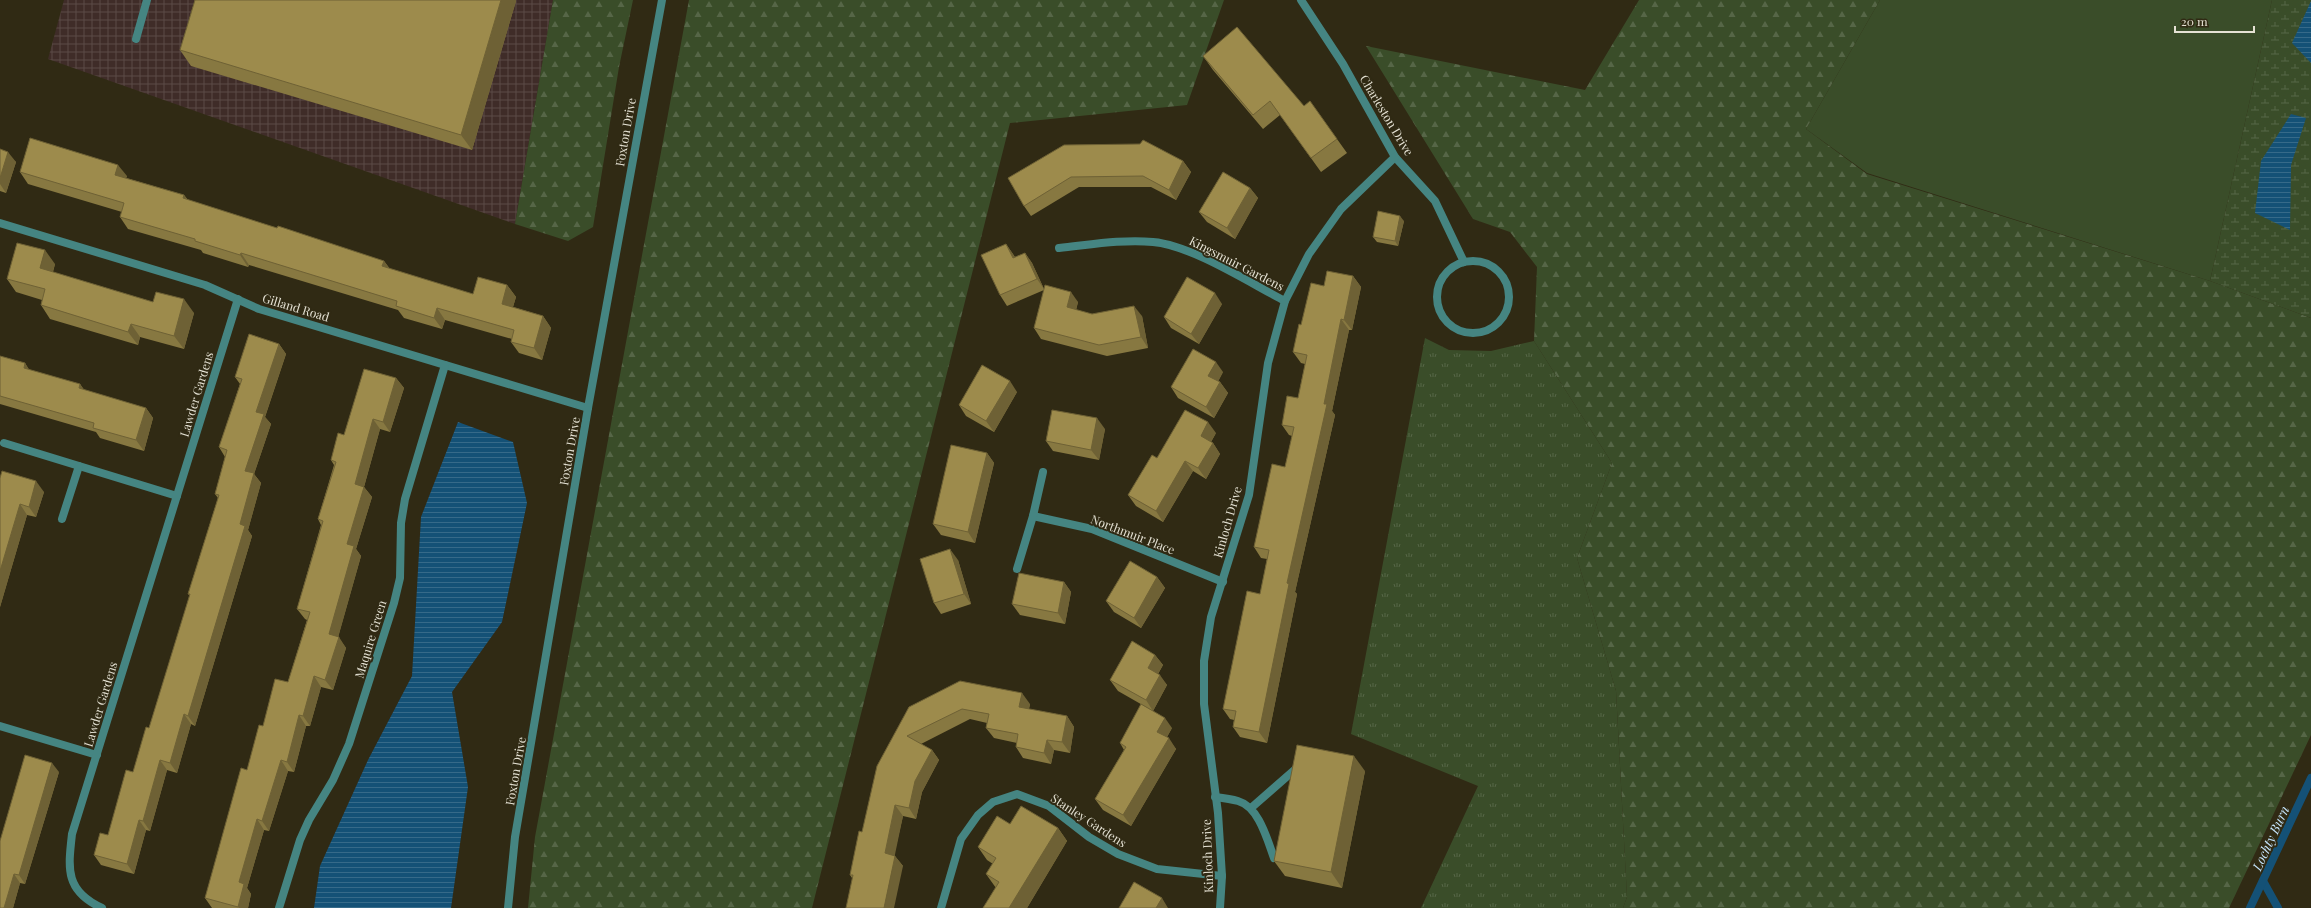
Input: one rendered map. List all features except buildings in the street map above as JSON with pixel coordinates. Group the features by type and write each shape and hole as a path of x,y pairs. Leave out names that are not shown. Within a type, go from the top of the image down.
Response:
{"street":[{"path":"136,39 147,0"},
{"name":"Foxton Drive","path":"508,908 515,837 588,408 662,0"},
{"name":"Charleston Drive","path":"1301,0 1343,64 1395,157 1435,201 1464,262"},
{"name":"Kinloch Drive","path":"1220,908 1222,876 1216,797 1204,704 1204,661 1211,617 1249,495 1268,363 1285,301 1309,254 1341,209 1395,157"},
{"name":"Gilland Road","path":"0,223 205,285 259,309 588,408"},
{"name":"Kingsmuir Gardens","path":"1059,248 1131,242 1154,242 1183,248 1285,301"},
{"path":"1464,262 1485,263 1502,276 1507,286 1509,297 1503,317 1496,326 1486,331 1475,333 1458,330 1444,319 1438,308 1436,297 1439,285 1444,275 1453,267 1464,262"},
{"name":"Lawder Gardens","path":"102,908 93,904 75,888 70,877 69,860 72,834 238,300"},
{"name":"Maquire Green","path":"279,908 303,833 335,774 349,744 394,603 400,578 401,523 405,500 445,365"},
{"path":"4,442 177,496"},
{"path":"62,519 79,466"},
{"path":"1017,569 1033,516 1043,472"},
{"name":"Northmuir Place","path":"1033,516 1092,529 1222,582"},
{"path":"0,726 97,755"},
{"path":"1251,808 1299,766"},
{"name":"Stanley Gardens","path":"941,908 961,839 978,815 993,802 1017,794 1049,806 1089,837 1118,854 1156,869 1222,876"},
{"path":"1216,797 1239,801 1251,808 1261,825 1274,858"}],"shaded area":[{"path":"64,0 553,0 515,224 48,59"}],"green space":[{"path":"553,0 633,0 619,67 593,227 568,241 515,224"},
{"path":"689,0 1224,0 1187,105 1010,123 812,908 528,908 535,837"},
{"path":"1639,0 1880,0 1806,129 1867,174 2210,281 2311,318 2311,735 2229,908 1623,908 1627,897 1616,691 1577,558 1612,463 1534,341 1537,267 1510,232 1473,219 1366,46 1585,90"},
{"path":"1880,0 2272,0 2210,281 1867,173 1806,129"},
{"path":"2272,0 2311,0 2311,318 2210,281"},
{"path":"1425,338 1449,350 1491,351 1534,341 1612,463 1577,558 1616,691 1627,897 1623,908 1421,908 1478,786 1351,734"}],"water":[{"path":"2311,1 2311,63 2292,43"},
{"path":"2291,114 2306,118 2291,165 2290,230 2255,213 2261,161"},
{"path":"458,422 513,442 527,503 502,622 452,692 468,787 451,908 314,908 320,866 368,760 412,676 421,517"}],"waterway":[{"name":"Lochty Burn","path":"2250,908 2311,778"},
{"path":"2263,881 2278,908"}]}
